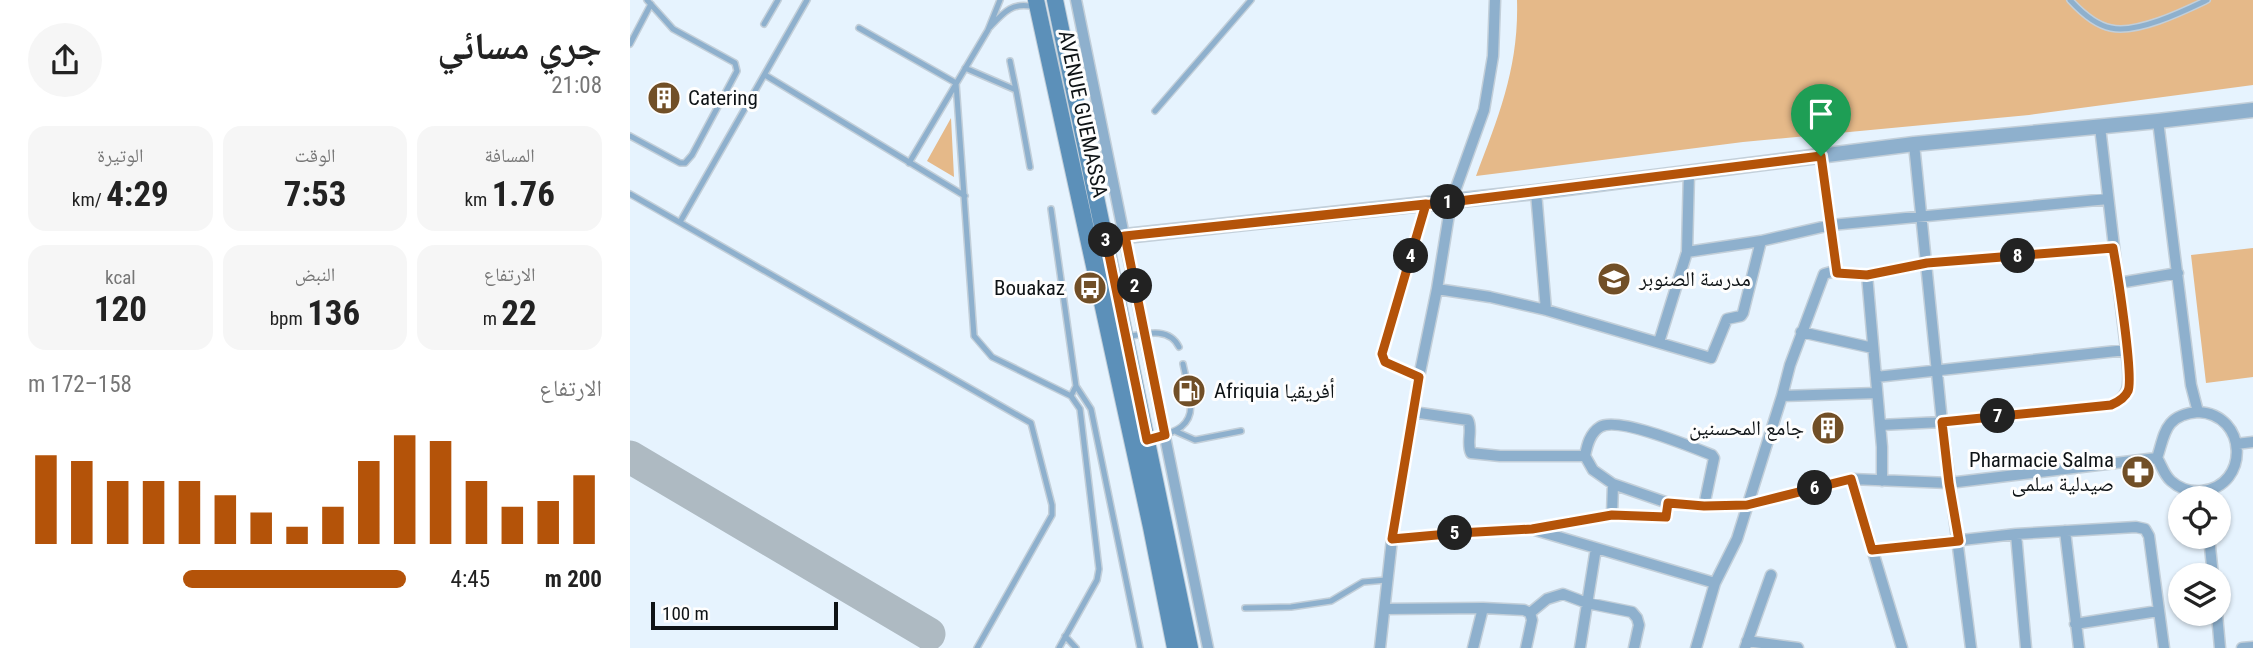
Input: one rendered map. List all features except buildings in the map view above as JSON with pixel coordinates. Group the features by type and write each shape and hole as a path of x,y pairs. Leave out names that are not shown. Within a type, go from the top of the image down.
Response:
{"main road":[{"name":"AVENUE GUEMASSA","path":"1055,0 1190,648"},
{"name":"AVENUE GUEMASSA","path":"1037,4 1175,648"}],"street":[{"name":"AVENUE GUEMASSA","path":"1076,0 1144,334 1171,434 1208,648"},
{"path":"1380,648 1392,539 1419,377 1451,202 1484,110 1493,56 1495,0"},
{"path":"1089,243 1125,236 1451,202 1914,144 2253,110"},
{"path":"2158,121 2191,385 2198,412"},
{"path":"1880,425 1942,422 2116,403 2123,398 2129,387 2126,350 2100,127"},
{"path":"1914,144 1936,370 1971,648"},
{"path":"1821,156 1837,273"},
{"path":"1659,342 1687,252 1689,172"},
{"path":"1536,192 1546,310"},
{"path":"1687,252 1761,241 1831,225 2108,199"},
{"path":"1419,377 1385,362 1382,354 1426,204"},
{"path":"1437,289 1490,297 1546,310 1711,358 1727,319 1741,316 1743,313 1761,241"},
{"path":"1696,648 1716,583 1737,538 1790,365 1824,274 1867,275 1927,263 2113,248"},
{"path":"2119,283 2178,273"},
{"path":"1867,275 1882,481"},
{"path":"1801,332 1873,348"},
{"path":"1876,377 2126,350"},
{"path":"1782,397 1877,393"},
{"path":"1413,412 1468,420 1471,453 1500,456 1585,456"},
{"path":"2180,486 2166,475 2157,458 2161,437 2168,426 2181,416 2198,412 2223,421 2236,444 2236,460 2229,476 2218,486"},
{"path":"1704,506 1714,458 1709,454 1618,423 1602,425 1596,429 1585,456 1593,470 1613,484 1668,503 1704,506 1747,505 1851,479 1949,483 2157,458"},
{"path":"2236,444 2253,442"},
{"path":"1851,479 1902,648"},
{"path":"1612,515 1613,484"},
{"path":"1392,539 1532,529 1612,515 1666,517 1668,503"},
{"path":"1872,550 2016,534 2136,527 2146,529 2164,648"},
{"path":"1532,529 1716,583"},
{"path":"2065,531 2079,648"},
{"path":"2016,534 2026,648"},
{"path":"1580,648 1596,548"},
{"path":"1771,575 1746,645 1798,648"},
{"path":"1530,613 1547,599 1563,594 1587,603 1632,612 1639,625 1634,648"},
{"path":"1473,648 1483,608"},
{"path":"1385,609 1524,610 1530,613 1532,620 1526,648"},
{"path":"2075,624 2158,611"},
{"path":"2218,626 2220,648"},
{"path":"2242,648 2253,647"}],"lane":[{"path":"764,24 778,0"},
{"path":"680,222 807,0"},
{"path":"909,163 988,30 1000,0"},
{"path":"1155,111 1251,0"},
{"path":"2070,0 2103,26 2115,29 2166,18 2207,0"},
{"path":"630,44 649,2 673,29 735,63 737,71 692,155 685,163 680,163 630,136"},
{"path":"988,30 1006,10 1014,6 1037,4"},
{"path":"859,28 956,83"},
{"path":"1010,61 1030,167"},
{"path":"965,68 1016,90"},
{"path":"765,75 965,196"},
{"path":"956,83 974,336 992,358 1070,396 1078,404 1081,414 1100,569 1097,580 1059,648"},
{"path":"630,194 1031,423 1044,468 1052,514 977,648"},
{"path":"1051,209 1076,386 1091,409 1140,648"},
{"path":"1126,337 1155,333 1175,340 1179,347"},
{"path":"1183,364 1187,382"},
{"path":"1070,396 1076,386"},
{"path":"1171,434 1190,416 1191,400"},
{"path":"1147,440 1171,434 1195,440 1241,431"},
{"path":"1245,608 1292,607 1331,601 1363,582 1388,580"},
{"path":"1065,636 1076,648"}],"shaded area":[{"path":"1517,0 2253,0 2253,85 2029,115 1743,142 1476,176 1500,111 1511,69"},
{"path":"951,118 954,177 927,161"},
{"path":"2253,248 2253,377 2206,383 2191,255"}],"taxiway":[{"path":"630,457 929,634"}],"place":[{"name":"Catering","path":"664,98"},
{"name":"مدرسة الصنوبر","path":"1614,279"},
{"name":"Bouakaz","path":"1090,288"},
{"name":"Afriquia أفريقيا","path":"1189,391"},
{"name":"جامع المحسنين","path":"1828,428"},
{"name":"Pharmacie Salma صيدلية سلمى","path":"2138,472"}],"route":[{"path":"1821,156 1451,202 1125,236 1165,435 1147,440 1106,240 1125,236 1426,204 1382,354 1385,362 1419,377 1392,539 1532,529 1612,515 1666,517 1668,503 1747,505 1851,479 1872,550 1959,541 1942,422 2111,405 2120,401 2127,392 2128,366 2113,248 1927,263 1867,275 1837,273 1821,156"}]}
